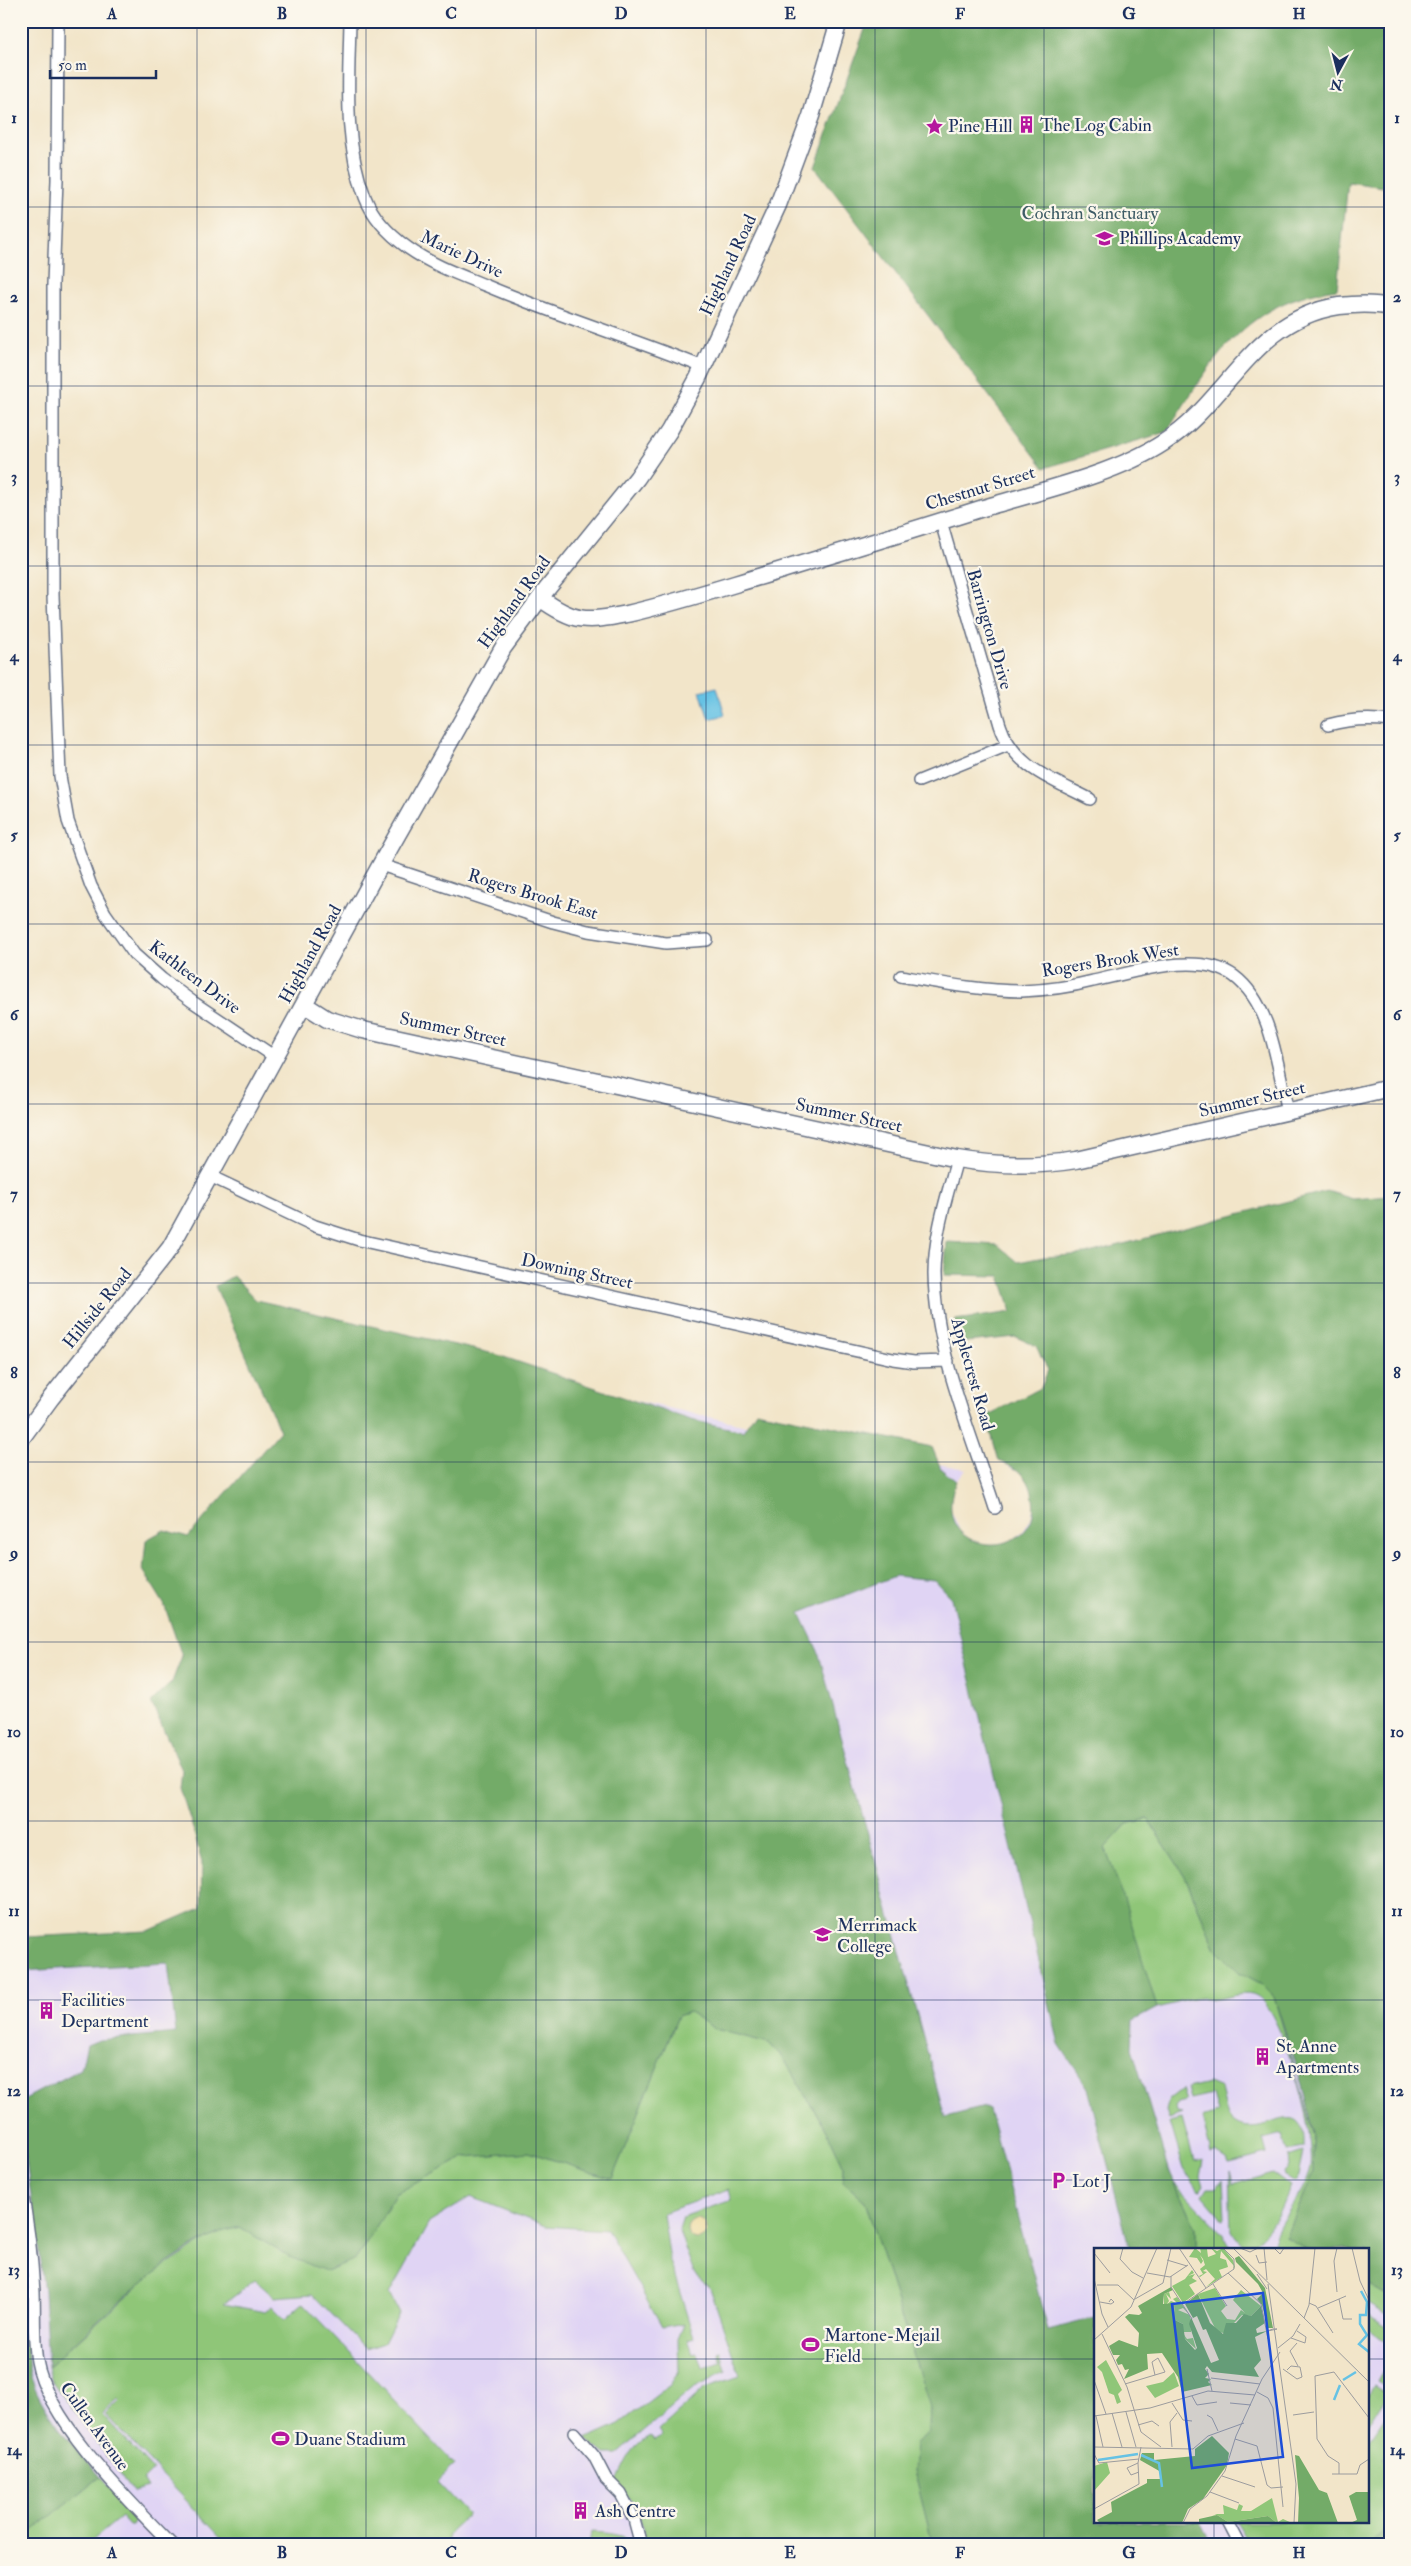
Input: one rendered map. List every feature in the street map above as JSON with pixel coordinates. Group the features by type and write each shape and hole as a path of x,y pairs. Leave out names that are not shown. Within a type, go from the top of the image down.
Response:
{"street":[{"name":"Kathleen Drive","path":"58,21 54,284 54,595 60,776 68,821 91,886 105,913 134,954 185,996 275,1057"},
{"name":"Marie Drive","path":"350,21 348,112 351,146 365,199 376,218 392,236 429,260 474,280 573,320 703,367"},
{"name":"Highland Road","path":"198,1200 381,865 504,648 540,598 654,454 681,410 778,205 811,116 839,21"},
{"name":"Chestnut Street","path":"540,598 572,618 589,619 627,614 941,522 1113,468 1149,451 1180,432 1264,341 1306,315 1326,308 1349,305 1367,304 1390,307"},
{"name":"Barrington Drive","path":"941,522 1000,725 1008,745 1029,766 1090,799"},
{"path":"1328,725 1349,719 1368,718 1390,721"},
{"path":"919,780 1008,745"},
{"name":"Rogers Brook East","path":"381,865 553,922 588,931 666,943 707,940"},
{"name":"Rogers Brook West","path":"901,976 952,984 1021,991 1059,988 1162,966 1186,964 1221,969 1234,976 1248,990 1261,1011 1288,1111"},
{"name":"Summer Street","path":"305,1006 327,1019 363,1030 957,1159 1001,1165 1053,1164 1390,1088"},
{"name":"Applecrest Road","path":"957,1159 940,1225 934,1272 936,1302 948,1361 995,1508"},
{"name":"Downing Street","path":"210,1176 315,1226 359,1240 893,1359 914,1362 948,1361"},
{"name":"Hillside Road","path":"21,1438 170,1248 198,1200"},
{"name":"Cullen Avenue","path":"21,2187 31,2258 37,2361 46,2392 78,2439 130,2501 172,2545"},
{"path":"574,2433 594,2456 606,2479 621,2494 634,2520 641,2545"},
{"path":"1229,2524 1239,2544"}],"shaded area":[{"name":"Merrimack College","path":"1390,1312 1390,2545 21,2545 21,1944 490,1925 244,1315 865,1451 966,1469 956,1481 951,1493 950,1508 961,1533 972,1541 985,1545 1000,1545 1014,1539 1024,1530 1031,1518 1034,1503 1032,1487 1026,1475 999,1461"}],"green space":[{"name":"Cochran Sanctuary","path":"868,21 1390,21 1390,188 1348,182 1337,289 1305,295 1278,306 1255,320 1217,358 1167,432 1044,468 815,167"},
{"name":"Merrimack College","path":"1327,1191 1353,1199 1390,1196 1390,2297 1368,2285 1368,2248 1305,2248 1286,2237 1314,2172 1314,2138 1302,2085 1274,1997 1262,1984 1239,1972 1216,1949 1185,1876 1148,1819 1127,1824 1105,1848 1124,1899 1157,2008 1133,2021 1132,2048 1168,2169 1196,2229 1196,2248 1129,2248 1088,2088 1059,2044 951,1598 934,1580 895,1576 800,1613 818,1651 945,2117 985,2107 989,2109 1048,2330 1094,2318 1094,2524 1202,2524 1212,2545 933,2545 914,2470 916,2443 929,2432 930,2407 865,2201 843,2182 843,2165 830,2136 784,2059 769,2043 715,2029 689,2012 678,2016 612,2179 529,2152 465,2157 397,2193 356,2259 326,2271 289,2257 240,2227 215,2235 164,2266 114,2307 48,2367 44,2291 21,2123 21,2101 81,2069 87,2045 99,2040 176,2033 168,1963 21,1971 21,1945 25,1937 148,1931 201,1908 202,1863 180,1788 182,1770 151,1702 172,1682 182,1656 164,1604 143,1570 146,1540 164,1530 188,1537 280,1431 215,1286 233,1276 256,1300 495,1354 691,1420 743,1431 756,1411 932,1447 941,1469 956,1481 951,1507 956,1527 970,1539 987,1544 1005,1542 1021,1534 1032,1519 1033,1498 1029,1484 1022,1474 1018,1470 999,1461 986,1416 1041,1388 1048,1370 1036,1346 1016,1337 957,1343 955,1320 1012,1312 1000,1276 944,1275 947,1242 998,1245 1018,1262 1044,1257 1085,1254"},
{"path":"1148,1819 1185,1876 1216,1949 1239,1972 1262,1984 1274,1997 1314,2138 1314,2172 1286,2237 1305,2248 1279,2248 1273,2242 1276,2233 1307,2180 1311,2156 1309,2134 1297,2079 1278,2026 1267,2007 1257,1997 1248,1994 1214,1999 1196,1999 1157,2008 1105,1847 1127,1824"},
{"path":"689,2012 715,2029 769,2043 784,2059 830,2136 843,2165 843,2182 865,2201 930,2407 929,2432 914,2470 933,2545 675,2545 673,2539 647,2545 637,2509 615,2483 625,2462 643,2440 650,2436 654,2441 663,2436 659,2430 705,2388 740,2376 710,2288 695,2275 678,2229 682,2217 732,2200 729,2189 663,2213 670,2261 694,2338 688,2340 693,2354 698,2353 703,2368 722,2362 718,2352 721,2351 726,2371 695,2387 617,2454 605,2454 586,2439 619,2424 670,2385 679,2371 678,2340 684,2323 662,2327 607,2230 545,2226 471,2197 429,2223 389,2294 399,2313 384,2343 366,2349 312,2294 274,2297 255,2280 224,2304 265,2312 272,2306 285,2319 303,2303 455,2465 437,2482 468,2515 448,2534 448,2545 228,2545 105,2414 120,2400 118,2399 102,2414 153,2470 143,2480 148,2488 133,2492 52,2381 48,2367 150,2276 218,2232 240,2227 289,2257 356,2259 397,2193 465,2157 529,2152 612,2179 678,2016"},
{"path":"1209,2083 1221,2088 1228,2115 1241,2126 1253,2127 1289,2119 1297,2121 1303,2130 1304,2148 1287,2151 1282,2134 1263,2139 1267,2154 1229,2164 1227,2159 1216,2152 1211,2153 1202,2118 1217,2113 1212,2095 1190,2100 1187,2088"},
{"path":"1182,2089 1186,2101 1178,2103 1176,2108 1177,2113 1182,2114 1169,2119 1166,2111 1169,2099"},
{"path":"1182,2119 1194,2162 1203,2160 1200,2177 1203,2185 1199,2191 1184,2169 1170,2122"},
{"path":"1303,2152 1298,2175 1294,2182 1285,2176 1284,2172 1289,2167 1288,2157"},
{"path":"1229,2173 1232,2185 1273,2173 1290,2186 1268,2230 1253,2242 1243,2245 1231,2231"},
{"path":"1223,2180 1225,2218 1223,2219 1202,2195 1207,2187 1215,2187"},
{"path":"1175,2183 1222,2232 1231,2248 1196,2248 1196,2229"},
{"path":"21,2218 28,2280 28,2355 30,2373 41,2401 50,2415 100,2477 21,2540"},
{"path":"1368,2285 1390,2297 1390,2317 1368,2304"},
{"path":"1368,2315 1390,2328 1390,2344 1368,2328"},
{"path":"1388,2364 1390,2365 1390,2389 1378,2382"},
{"path":"1375,2386 1388,2394 1368,2424 1368,2396"},
{"path":"1390,2410 1390,2446 1383,2459 1390,2473 1388,2526 1365,2545 1304,2545 1272,2537 1255,2536 1246,2540 1236,2524 1368,2524 1368,2443"},
{"path":"100,2477 133,2515 135,2521 132,2526 129,2526 121,2517 87,2545 21,2545 24,2537"},
{"path":"1390,2524 1390,2545 1365,2545 1388,2526"},
{"path":"591,2532 608,2533 630,2539 635,2542 635,2545 589,2545"}],"sand":[{"path":"697,2219 704,2222 707,2229 704,2236 697,2239 690,2236 687,2229 690,2222"}],"water":[{"path":"717,687 725,715 709,719 700,691"}],"place":[{"name":"The Log Cabin","path":"1026,125"},
{"name":"Pine Hill","path":"934,126"},
{"name":"Phillips Academy","path":"1105,238"},
{"name":"Merrimack College","path":"823,1935"},
{"name":"Facilities Department","path":"47,2010"},
{"name":"St. Anne Apartments","path":"1262,2056"},
{"name":"Lot J","path":"1058,2181"},
{"name":"Martone-Mejail Field","path":"810,2345"},
{"name":"Duane Stadium","path":"280,2439"},
{"name":"Ash Centre","path":"581,2511"}]}
